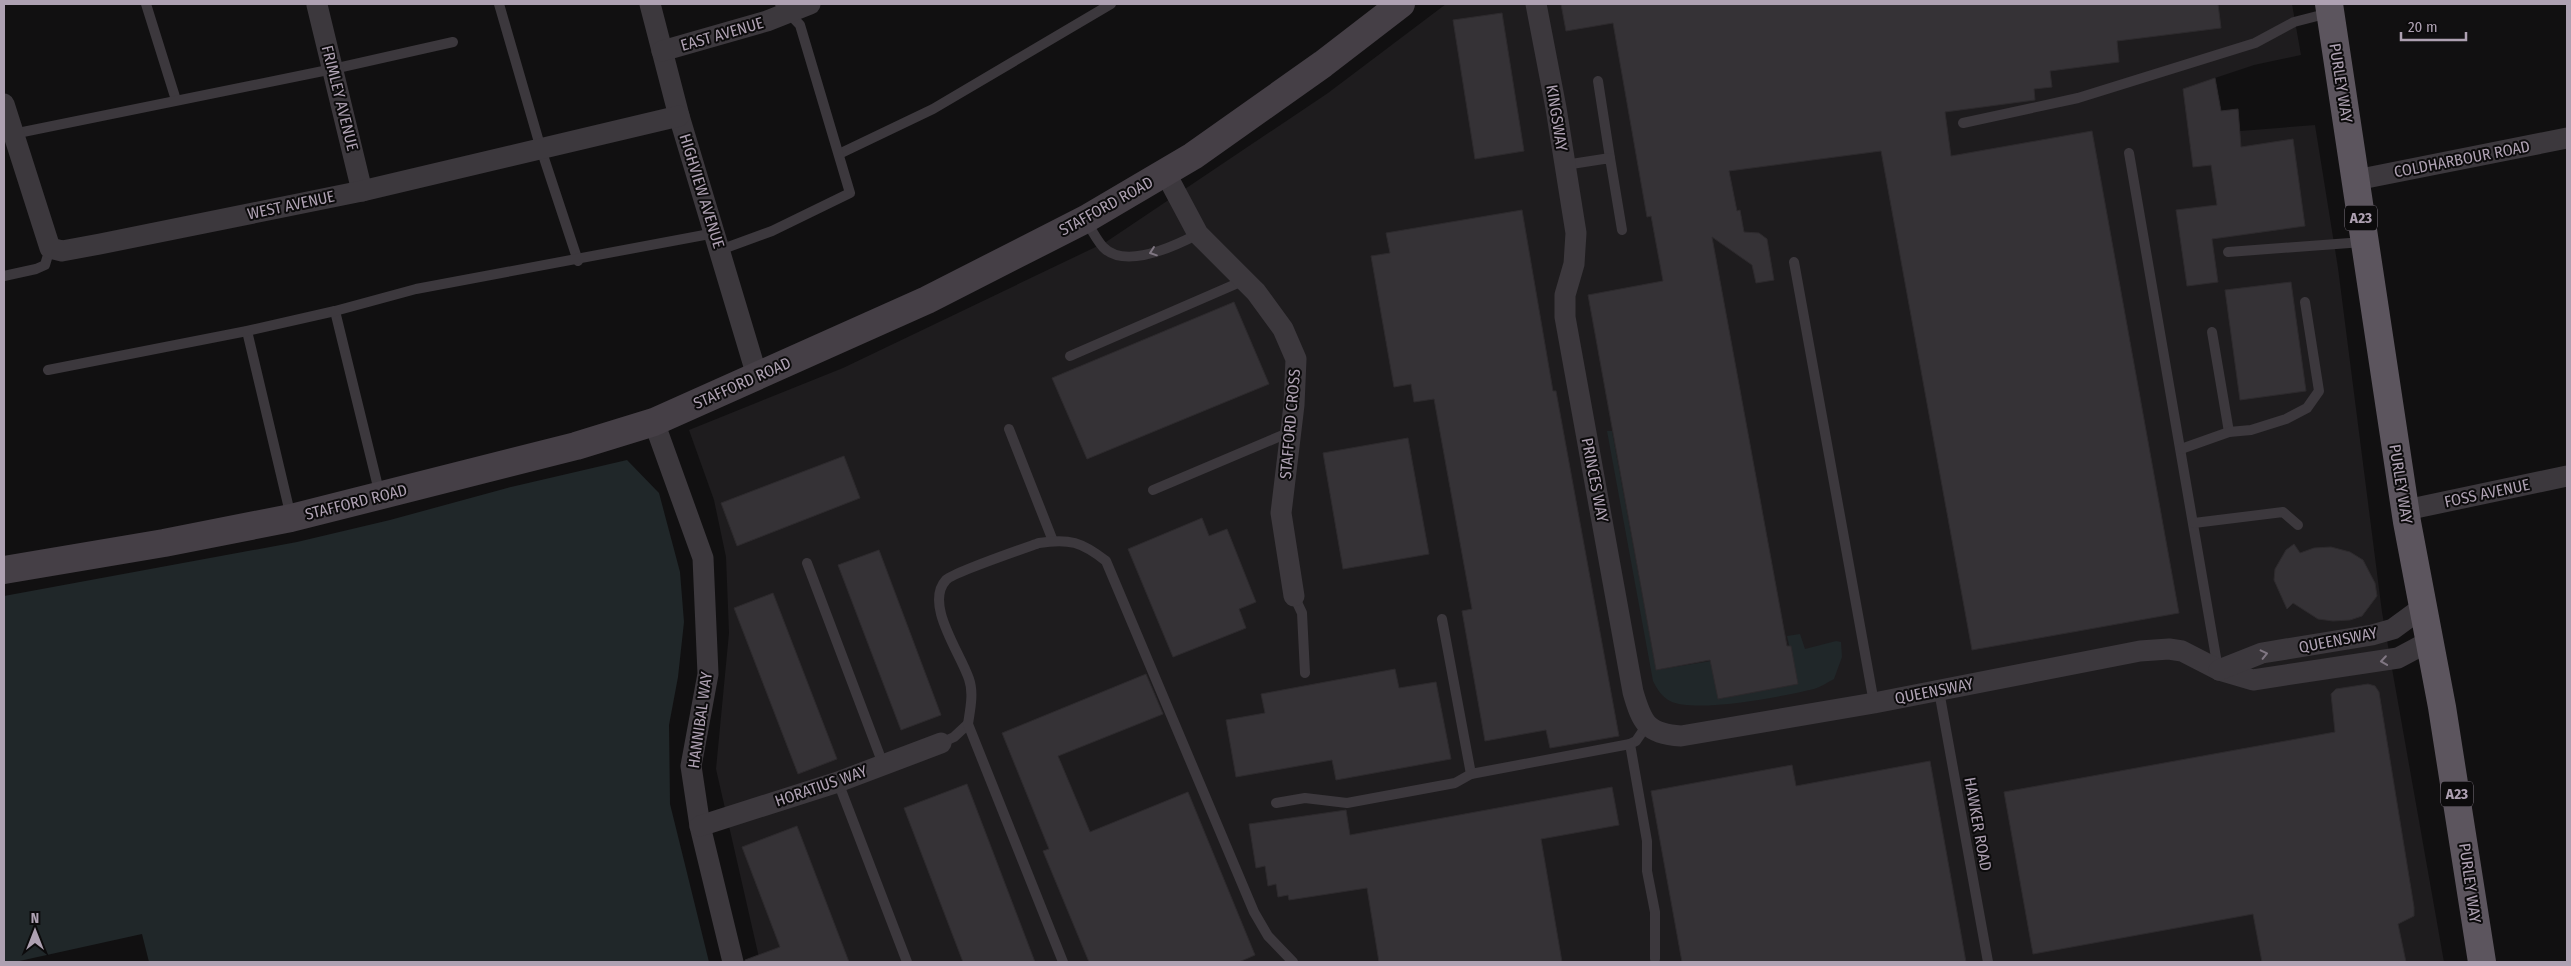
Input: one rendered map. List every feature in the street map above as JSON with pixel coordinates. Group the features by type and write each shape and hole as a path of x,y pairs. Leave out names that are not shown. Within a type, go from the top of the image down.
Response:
{"highway":[{"name":"PURLEY WAY","path":"2330,8 2406,510 2428,642 2442,707 2482,962"}],"main road":[{"name":"STAFFORD ROAD","path":"4,570 291,518 576,446 654,422 927,300 1086,218 1166,174 1323,64 1401,4"}],"street":[{"name":"HIGHVIEW AVENUE","path":"650,4 679,116 758,376"},
{"name":"EAST AVENUE","path":"662,51 785,8 810,4"},
{"name":"KINGSWAY","path":"1536,4 1576,233"},
{"name":"FRIMLEY AVENUE","path":"317,5 362,191"},
{"path":"4,104 50,248"},
{"name":"WEST AVENUE","path":"50,248 62,251 79,248 362,191 679,116"},
{"name":"COLDHARBOUR ROAD","path":"2356,180 2567,138"},
{"name":"STAFFORD CROSS","path":"1166,174 1198,234 1256,292 1283,330 1296,359 1294,405 1281,513 1294,596"},
{"name":"PRINCES WAY","path":"1576,233 1574,264 1565,295 1565,317 1633,692 1647,725"},
{"name":"HANNIBAL WAY","path":"654,422 703,558 708,674 691,766 700,826 733,962"},
{"name":"FOSS AVENUE","path":"2406,510 2567,476"},
{"name":"QUEENSWAY","path":"2218,670 2262,653 2372,635 2393,629 2423,607"},
{"name":"QUEENSWAY","path":"1647,725 1665,735 1681,736 1874,703 2140,651 2169,649 2182,651 2218,670 2253,680 2398,658 2428,642"},
{"name":"HORATIUS WAY","path":"700,826 838,782 941,743"}],"lane":[{"path":"146,4 176,100"},
{"path":"499,4 541,149 578,261"},
{"path":"840,154 933,110 1112,4"},
{"path":"48,370 335,311 416,289 578,261 718,242 772,231 846,197 850,193 850,186 800,25 785,8"},
{"path":"1963,123 2078,98 2255,42 2294,22 2330,8"},
{"path":"13,134 333,69 453,42"},
{"path":"1598,81 1622,230"},
{"path":"2129,153 2218,670"},
{"path":"1565,165 1610,158"},
{"path":"1086,218 1103,247 1109,251 1130,257 1141,257 1198,234"},
{"path":"2228,252 2364,242"},
{"path":"4,276 36,269 45,265 50,248"},
{"path":"1794,262 1874,703"},
{"path":"1070,356 1245,280"},
{"path":"2181,449 2229,432 2251,430 2286,419 2307,408 2319,391 2305,302"},
{"path":"335,311 380,496"},
{"path":"247,330 291,518"},
{"path":"2212,332 2229,432"},
{"path":"1009,429 1053,541"},
{"path":"1152,490 1290,432"},
{"path":"2194,523 2283,512 2298,524"},
{"path":"1063,962 968,724 972,702 970,680 939,608 939,592 947,578 1039,543 1053,541 1071,541 1090,549 1106,561 1254,912 1268,936 1292,962"},
{"path":"807,563 882,764"},
{"path":"1294,596 1302,613 1305,673"},
{"path":"1442,619 1471,774"},
{"name":"HAWKER ROAD","path":"1939,690 1988,962"},
{"path":"941,743 954,737 968,724"},
{"path":"1276,803 1305,798 1347,803 1455,783 1471,774 1630,744 1636,741 1647,725"},
{"path":"1630,744 1647,841 1648,871 1655,912 1655,959"},
{"path":"838,782 907,962"}],"shaded area":[{"path":"1446,4 2292,4 2301,55 2254,65 2215,78 2221,111 2238,109 2240,131 2315,125 2338,268 2382,612 2444,962 760,962 716,769 729,633 726,557 714,500 689,430 843,368 1106,242 1328,93"},
{"path":"1607,431 1612,431 1656,670 1711,661 1718,699 1798,684 1787,636 1800,634 1805,649 1836,641 1841,642 1842,657 1834,679 1817,688 1801,692 1719,705 1682,705 1670,701 1662,695 1653,681"},
{"path":"627,460 659,493 680,572 684,622 678,677 669,725 670,804 709,962 149,962 142,934 15,962 4,962 4,596 297,542 390,520 511,487"}],"building":[{"path":"1561,4 2218,4 2221,28 2117,41 2119,62 2050,71 2052,87 2034,89 2035,100 1945,112 1951,156 2092,131 2179,613 1972,650 1881,151 1729,171 1737,211 1740,210 1744,232 1759,233 1767,239 1774,280 1756,283 1752,265 1712,237 1787,646 1791,646 1798,684 1718,699 1710,660 1656,670 1588,295 1663,281 1651,216 1647,217 1613,23 1566,31"},
{"path":"1502,13 1524,151 1475,159 1453,20"},
{"path":"2215,78 2221,111 2238,109 2241,147 2293,139 2305,226 2212,239 2218,282 2187,286 2176,210 2217,205 2211,165 2193,167 2183,89"},
{"path":"1522,210 1553,391 1556,391 1619,736 1550,748 1546,730 1485,741 1462,611 1472,609 1434,399 1414,402 1411,384 1394,387 1371,256 1390,253 1386,233"},
{"path":"2291,282 2306,391 2240,400 2225,290"},
{"path":"1234,302 1269,384 1087,459 1052,378"},
{"path":"1408,438 1429,554 1343,569 1323,453"},
{"path":"844,456 860,498 737,546 721,503"},
{"path":"1202,518 1209,536 1227,529 1256,602 1239,609 1246,628 1173,657 1128,549"},
{"path":"2294,544 2300,553 2314,548 2331,547 2350,552 2363,560 2375,583 2377,596 2362,616 2350,620 2333,621 2318,619 2293,603 2287,609 2274,580 2275,569 2286,550"},
{"path":"879,550 941,715 901,730 838,565"},
{"path":"773,593 837,759 798,774 734,608"},
{"path":"1395,669 1399,688 1436,682 1451,759 1336,780 1332,760 1236,777 1226,720 1265,713 1261,694"},
{"path":"1146,674 1163,714 1058,756 1090,832 1188,792 1255,955 1239,962 1089,962 1043,851 1049,849 1002,733"},
{"path":"2368,684 2375,686 2379,692 2414,907 2414,916 2398,924 2406,962 2262,962 2253,914 2033,954 2004,792 2335,732 2331,694 2336,689"},
{"path":"1930,761 1966,962 1682,962 1651,791 1792,765 1796,786"},
{"path":"967,784 1035,962 963,962 904,808"},
{"path":"1612,787 1619,825 1541,839 1562,962 1379,962 1367,888 1289,900 1288,895 1278,897 1276,884 1268,886 1265,866 1256,868 1249,824 1346,810 1350,835"},
{"path":"797,826 849,962 745,962 745,960 780,947 742,847"}]}
